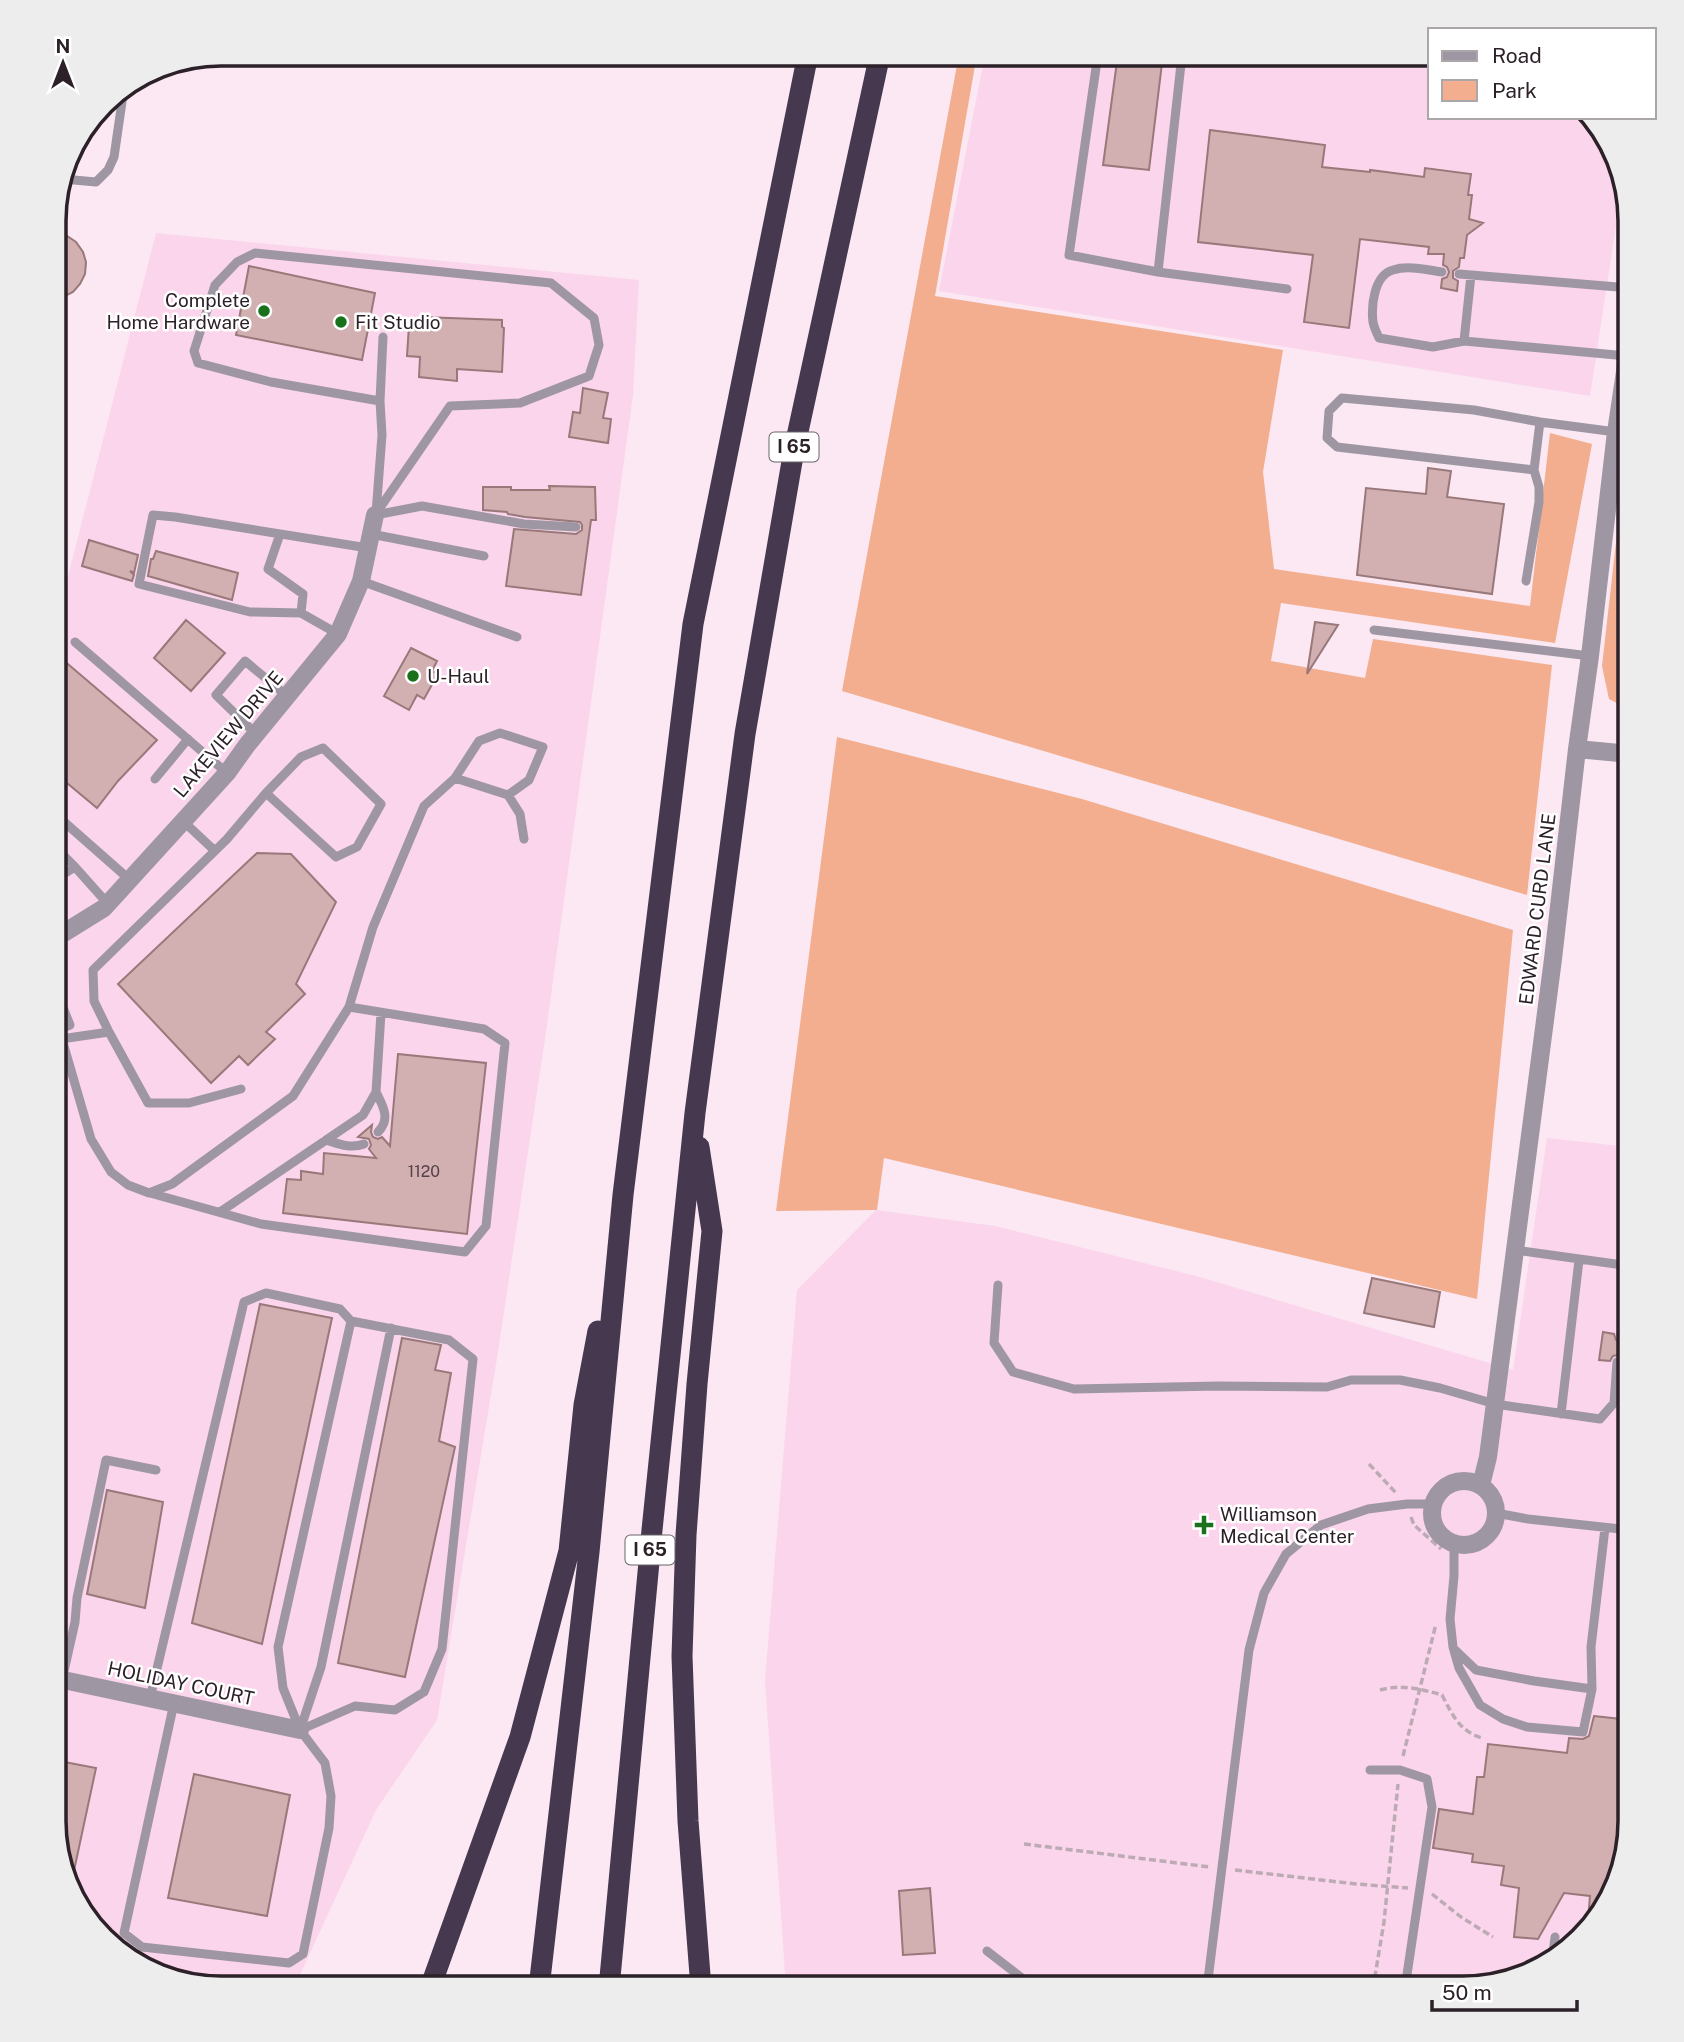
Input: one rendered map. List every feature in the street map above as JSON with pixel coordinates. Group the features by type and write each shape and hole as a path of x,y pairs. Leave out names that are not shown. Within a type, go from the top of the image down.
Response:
{"highway":[{"path":"540,1976 589,1552 643,1016 693,624 805,66"},
{"name":"I 65","path":"610,1976 695,1113 745,734 789,477 877,67"},
{"path":"695,1113 712,1231 686,1535 682,1656 688,1821 700,1976"},
{"path":"434,1976 520,1737 569,1551 584,1405 623,1195"}],"street":[{"name":"EDWARD CURD LANE","path":"1481,1485 1488,1457 1553,959 1618,418"},
{"name":"LAKEVIEW DRIVE","path":"67,931 108,904 130,880 227,773 338,634 361,581 376,515"},
{"path":"1577,749 1618,753"},
{"path":"1458,1481 1481,1485 1493,1497 1496,1513 1494,1525 1487,1535 1477,1542 1448,1547 1432,1516 1433,1504 1438,1494 1458,1481"},
{"name":"HOLIDAY COURT","path":"66,1681 300,1730"}],"lane":[{"path":"1096,67 1069,255 1158,272 1287,289"},
{"path":"1158,272 1180,67"},
{"path":"72,180 96,182 108,170 114,157 122,103"},
{"path":"376,515 450,406 520,403 589,376 599,345 594,318 551,282 255,253 237,262 215,285 194,351 198,363 271,382 380,401"},
{"path":"1442,272 1391,270 1382,277 1376,289 1373,324 1379,338 1433,347 1464,341 1618,355"},
{"path":"1459,274 1618,287"},
{"path":"1464,341 1471,275"},
{"path":"376,515 382,435 380,401 383,337"},
{"path":"1534,470 1337,447 1327,438 1329,411 1342,398 1474,410 1616,432"},
{"path":"1526,581 1539,502 1539,487 1534,470 1540,422"},
{"path":"376,515 422,506 524,524 576,527"},
{"path":"338,634 301,613 250,612 139,584 153,515 280,534 370,541 484,556"},
{"path":"280,534 268,569 303,594 301,613"},
{"path":"361,581 517,636"},
{"path":"1374,630 1590,656"},
{"path":"75,642 227,773"},
{"path":"256,734 216,695 244,661 287,695"},
{"path":"149,1193 172,1184 293,1096 349,1007 373,927 424,806 455,778 479,741 500,733 543,747 529,780 509,794"},
{"path":"155,779 188,739"},
{"path":"242,1089 189,1103 148,1103 94,1001 93,970 215,851 266,793 301,757 323,748 381,804 358,848 336,857 266,793"},
{"path":"455,778 509,794 520,814 524,839"},
{"path":"183,821 215,851"},
{"path":"67,824 130,880"},
{"path":"67,859 108,904"},
{"path":"67,872 75,867"},
{"path":"66,1061 92,1139 111,1172 128,1185 261,1224 465,1252 486,1226 505,1043 484,1029 349,1007"},
{"path":"220,1212 363,1115 376,1092 382,1013"},
{"path":"66,1035 109,1032"},
{"path":"376,1092 386,1110 383,1127 378,1132"},
{"path":"326,1140 348,1146 364,1144"},
{"path":"1515,1250 1618,1264"},
{"path":"1561,1414 1579,1259"},
{"path":"998,1284 994,1343 1013,1372 1074,1389 1327,1387 1351,1380 1401,1380 1495,1404 1600,1419 1614,1402 1618,1362"},
{"path":"150,1698 244,1303 267,1293 340,1309 351,1321 449,1340 473,1359 442,1649 424,1692 394,1710 355,1706 300,1730"},
{"path":"174,1703 124,1933 142,1947 289,1963 303,1954 329,1828 331,1796 325,1763 300,1730 284,1688 278,1647 351,1321"},
{"path":"300,1730 321,1667 391,1328"},
{"path":"66,1652 75,1622 77,1598 106,1460 156,1469"},
{"path":"1208,1976 1249,1650 1264,1593 1286,1553 1321,1525 1368,1509 1433,1504"},
{"path":"1496,1513 1618,1529"},
{"path":"1448,1547 1454,1576 1450,1619 1453,1647 1459,1668 1479,1705 1503,1719 1527,1727 1583,1732 1592,1689 1591,1647 1605,1528"},
{"path":"1453,1647 1476,1670 1592,1689"},
{"path":"1370,1770 1400,1770 1427,1779 1432,1807 1407,1976"},
{"path":"1554,1945 1555,1937"},
{"path":"987,1951 1019,1976"}],"path":[{"path":"1369,1464 1407,1504 1414,1525 1448,1547"},
{"path":"1375,1976 1400,1770 1438,1614"},
{"path":"1380,1690 1391,1687 1420,1688 1442,1695 1457,1724 1482,1738"},
{"path":"1024,1844 1356,1884 1419,1889 1436,1896 1461,1917 1493,1937"}],"shaded area":[{"path":"983,67 1428,67 1428,119 1579,119 1602,153 1616,201 1617,216 1590,396 939,291"},
{"path":"156,233 639,280 633,395 546,1032 498,1352 437,1720 376,1810 300,1976 201,1974 162,1964 144,1955 112,1930 93,1907 82,1889 69,1851 66,1820 67,581"},
{"name":"Williamson Medical Center","path":"1547,1138 1618,1146 1618,1820 1612,1861 1606,1880 1585,1915 1565,1937 1522,1964 1483,1974 1462,1976 785,1976 765,1680 797,1290 876,1210 995,1226 1196,1276 1513,1370"}],"green space":[{"path":"957,67 975,67 935,296 1283,350 1263,472 1274,569 1530,606 1550,433 1592,444 1555,643 1281,603 1271,661 1365,678 1373,639 1552,665 1527,895 842,691"},
{"path":"1618,525 1618,704 1609,699 1602,666"},
{"path":"837,737 1082,799 1513,930 1477,1299 884,1158 877,1210 776,1211"}],"building":[{"path":"1116,67 1162,67 1149,170 1103,165"},
{"path":"1210,130 1325,145 1322,167 1424,177 1425,168 1471,174 1469,219 1483,223 1467,235 1464,258 1460,258 1459,267 1453,271 1453,278 1458,281 1457,291 1441,288 1442,279 1447,277 1449,272 1443,265 1444,254 1428,254 1429,247 1360,239 1349,328 1304,322 1313,255 1198,242"},
{"path":"67,236 76,242 86,262 85,274 73,292 67,295"},
{"path":"249,266 375,293 362,360 236,335"},
{"path":"423,317 502,320 502,372 457,369 457,381 419,377 420,357 407,356 409,325 422,326"},
{"path":"583,388 608,393 603,418 611,419 608,443 569,437 573,412 580,413"},
{"path":"1428,468 1451,471 1447,497 1504,504 1492,594 1357,575 1366,488 1426,494"},
{"path":"549,486 595,487 596,520 591,520 581,595 506,586 514,529 576,534 582,530 580,522 483,510 483,487 550,490"},
{"path":"89,540 138,555 134,573 130,571 134,575 132,581 82,566"},
{"path":"156,551 238,573 232,600 148,576 151,559"},
{"path":"186,620 225,653 191,691 154,658"},
{"path":"1315,622 1338,625 1307,674"},
{"path":"411,648 437,661 432,671 438,674 424,699 417,695 409,710 384,696"},
{"path":"67,663 157,740 118,781 97,808 67,783"},
{"path":"257,853 291,854 336,902 296,984 305,994 266,1032 275,1039 248,1065 239,1056 211,1083 118,984"},
{"path":"398,1054 486,1063 467,1234 283,1213 287,1179 301,1180 301,1171 323,1174 324,1153 376,1158 369,1149 369,1139 358,1137 372,1125 373,1137 382,1137 390,1146"},
{"path":"1372,1278 1440,1292 1434,1327 1364,1313"},
{"path":"260,1304 332,1318 262,1644 192,1623"},
{"path":"1603,1332 1614,1334 1618,1341 1618,1355 1613,1356 1610,1361 1599,1360"},
{"path":"402,1338 441,1345 435,1370 451,1373 439,1441 455,1447 405,1677 338,1663"},
{"path":"107,1490 163,1502 145,1608 87,1594"},
{"path":"1594,1716 1618,1719 1618,1820 1612,1861 1606,1880 1590,1908 1590,1896 1564,1893 1538,1939 1514,1937 1519,1888 1501,1885 1504,1866 1472,1862 1473,1854 1433,1848 1439,1809 1473,1814 1477,1777 1484,1777 1488,1744 1567,1753 1569,1738 1583,1739 1589,1736"},
{"path":"66,1762 96,1768 74,1868 69,1851 66,1820"},
{"path":"194,1774 290,1795 267,1916 168,1898"},
{"path":"930,1888 935,1953 903,1955 899,1891"}],"place":[{"name":"Complete Home Hardware","path":"264,311"},
{"name":"Fit Studio","path":"341,322"},
{"name":"U-Haul","path":"413,676"},
{"name":"Williamson Medical Center","path":"1204,1525"}]}
